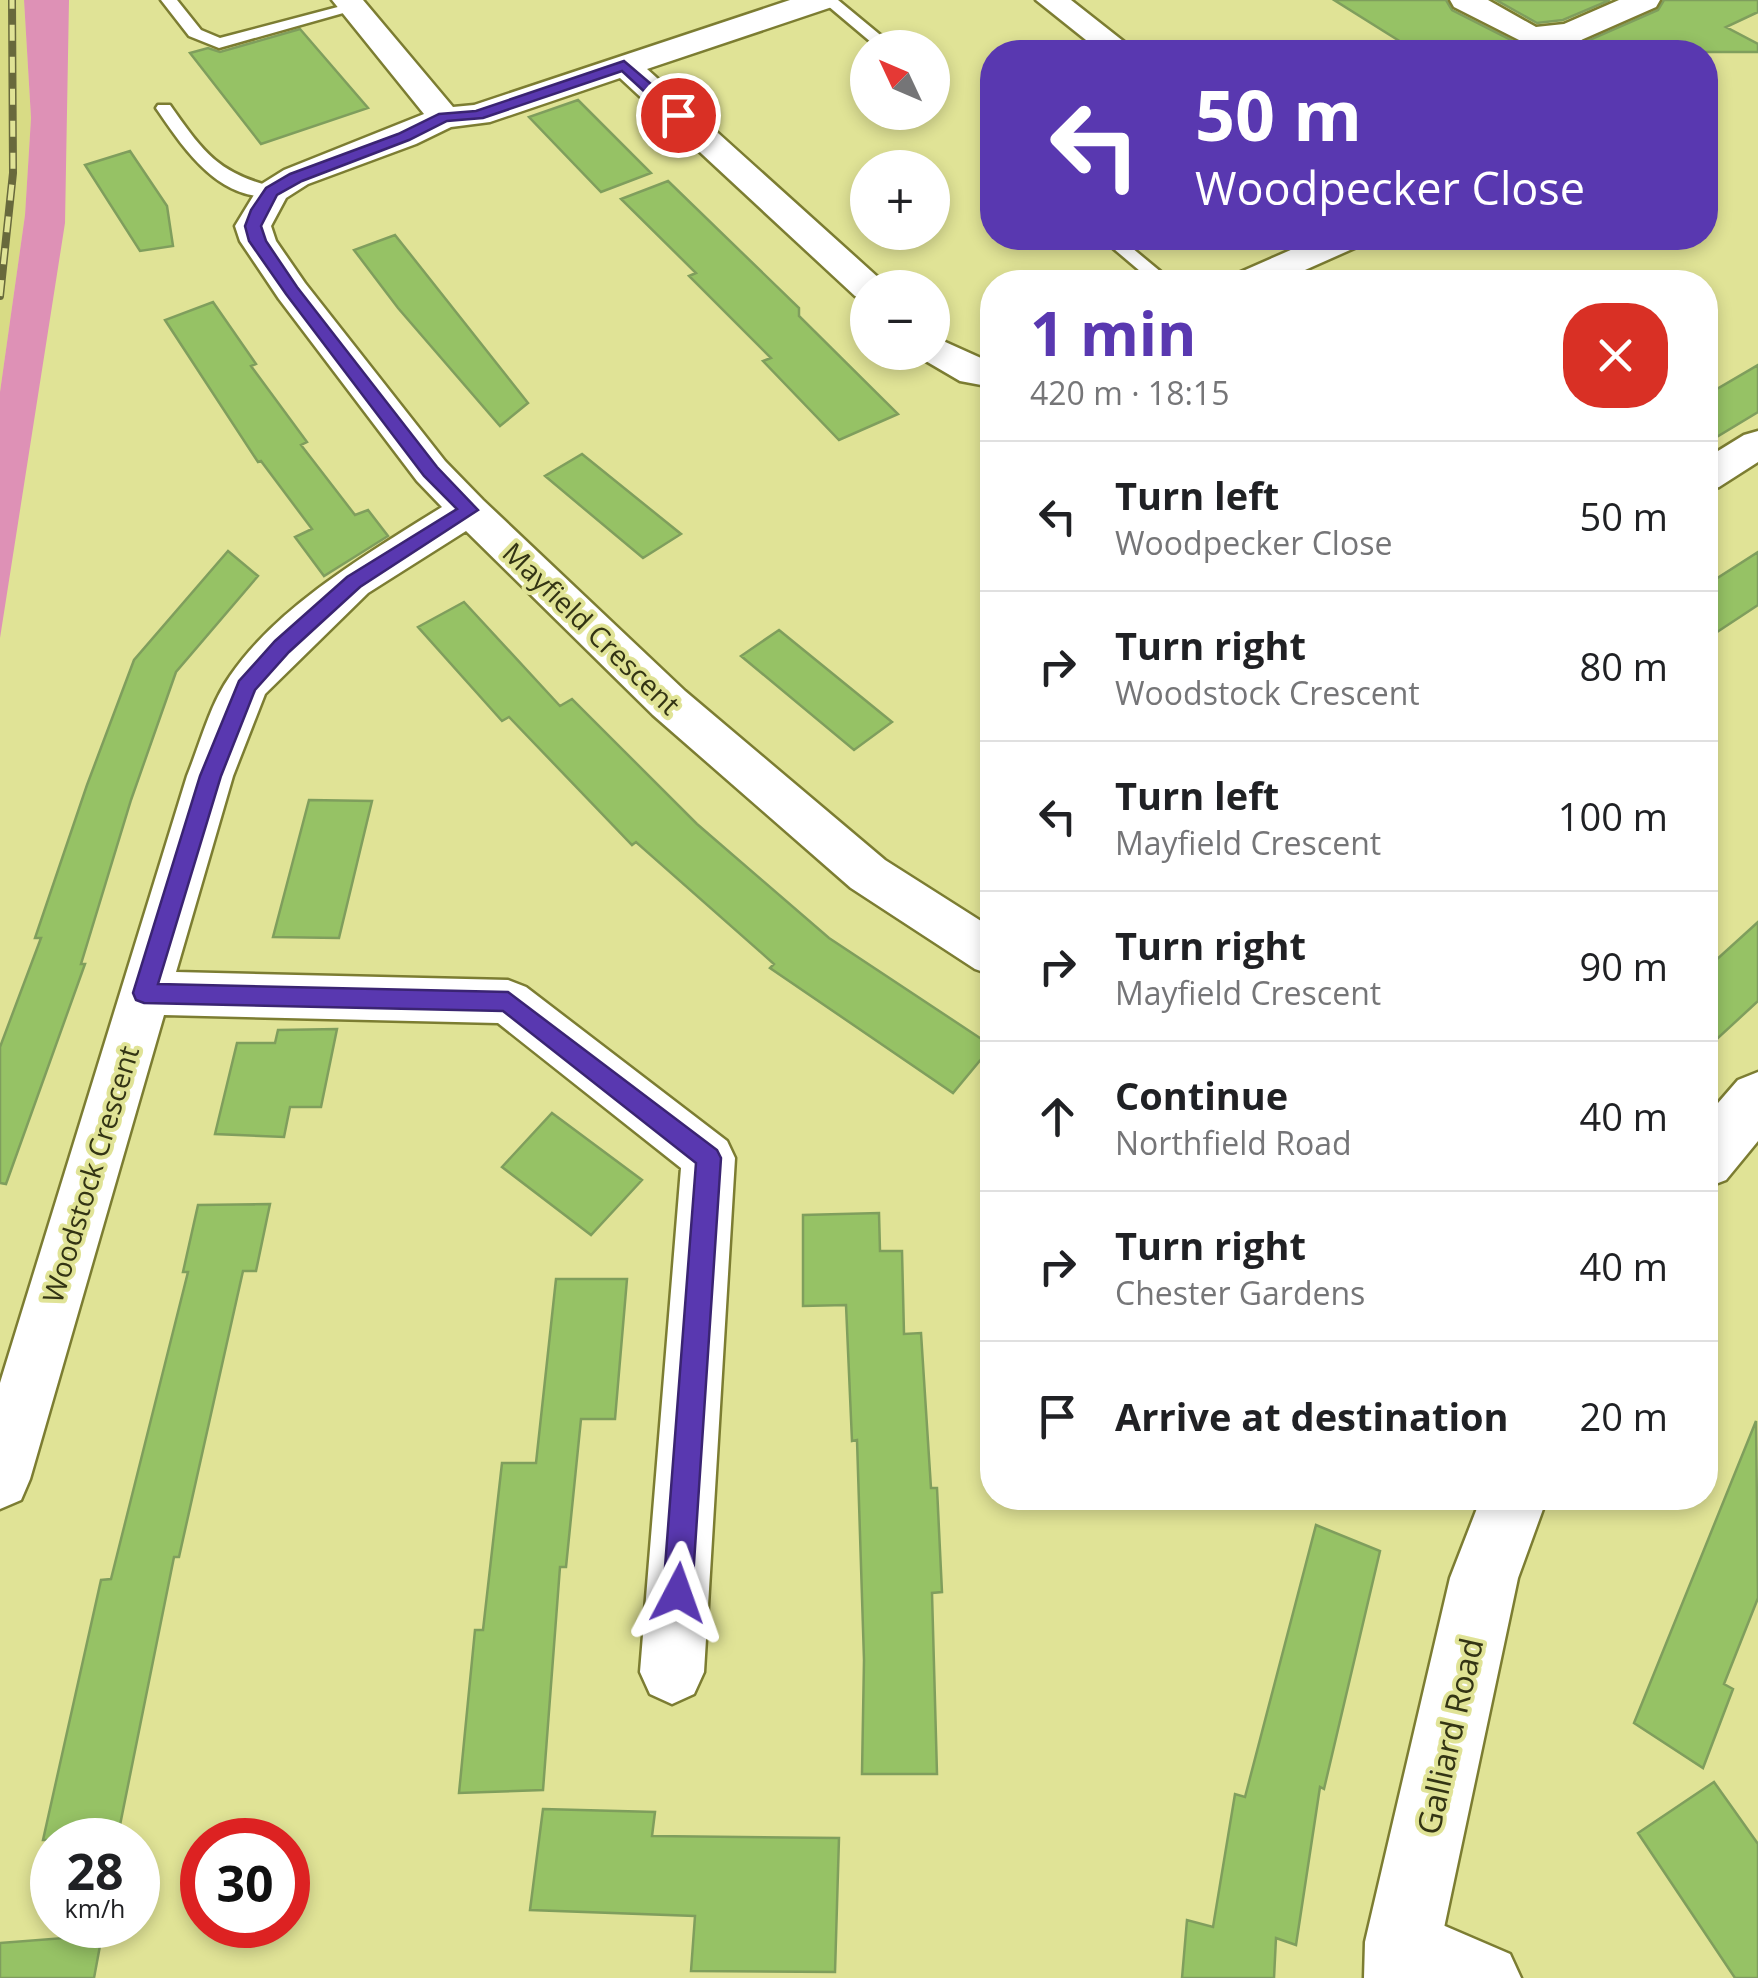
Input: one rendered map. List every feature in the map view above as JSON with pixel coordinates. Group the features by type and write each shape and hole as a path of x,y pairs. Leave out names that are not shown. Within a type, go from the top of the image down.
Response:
{"street":[{"path":"272,192 296,177 404,137 444,117 478,115 624,65 722,20 821,0"},
{"path":"1051,0 1105,40"},
{"path":"1465,0 1531,37 1554,40"},
{"path":"1581,40 1645,0"},
{"path":"350,4 444,117"},
{"path":"624,65 850,272"},
{"name":"Mayfield Crescent","path":"272,192 253,226 258,241 430,471 669,703 868,874 980,946"},
{"path":"1275,270 1320,250"},
{"path":"950,359 980,373"},
{"path":"1718,469 1758,444"},
{"name":"Woodstock Crescent","path":"0,1480 210,776 246,686 282,646 354,582 469,510"},
{"path":"144,993 508,1002 708,1158 672,1672"},
{"path":"1718,1145 1758,1098"},
{"name":"Galliard Road","path":"1402,1960 1484,1578 1510,1510"},
{"path":"1402,1960 1486,1978"}],"lane":[{"path":"169,0 195,33 219,43 350,4"},
{"path":"828,0 866,30"},
{"path":"164,108 207,168 234,185 272,192"},
{"path":"1125,250 1149,270"}],"shaded area":[{"path":"0,0 24,0 31,118 25,215 0,392"},
{"path":"24,0 69,0 65,223 0,638 0,392 25,215 31,118"}],"building":[{"path":"1334,0 1446,0 1452,10 1511,40 1398,40"},
{"path":"1496,0 1610,0 1563,20 1537,23"},
{"path":"1664,0 1758,0 1758,12 1726,27 1758,44 1758,52 1718,52 1718,40 1589,40 1658,10"},
{"path":"300,29 368,108 261,144 190,53 208,48 220,52"},
{"path":"578,100 651,173 601,192 529,117"},
{"path":"130,151 167,206 173,246 140,251 85,165"},
{"path":"668,181 799,308 799,316 898,414 839,440 763,361 771,358 689,276 696,273 621,199"},
{"path":"395,235 528,403 500,426 398,308 354,250"},
{"path":"213,302 256,364 251,366 307,442 301,445 355,515 368,510 388,536 324,576 295,537 312,529 258,462 165,320"},
{"path":"1758,365 1758,412 1718,436 1718,388"},
{"path":"582,454 681,534 643,558 545,476"},
{"path":"228,551 258,576 176,672 131,800 81,964 85,964 6,1184 0,1183 0,1047 41,938 35,938 87,785 134,660"},
{"path":"1758,552 1758,605 1718,631 1718,578"},
{"path":"464,602 560,706 572,699 697,824 829,938 980,1038 980,1060 953,1093 770,968 774,964 636,842 632,845 509,717 502,721 418,627"},
{"path":"779,630 892,722 854,750 741,656"},
{"path":"309,800 372,801 339,938 273,937"},
{"path":"1758,922 1758,1001 1718,1038 1718,958"},
{"path":"337,1029 321,1107 290,1107 284,1137 215,1134 237,1043 275,1043 278,1030"},
{"path":"552,1113 642,1180 591,1235 502,1167"},
{"path":"270,1204 256,1271 243,1271 179,1557 174,1557 121,1818 48,1818 101,1580 111,1579 188,1272 183,1272 198,1205"},
{"path":"879,1213 880,1251 902,1251 904,1334 921,1333 931,1488 937,1488 942,1592 932,1593 937,1774 862,1774 864,1660 857,1440 852,1441 846,1305 803,1306 803,1215"},
{"path":"556,1279 627,1279 615,1419 581,1419 566,1567 560,1567 543,1790 459,1793 475,1630 483,1630 502,1463 536,1463"},
{"path":"1756,1421 1758,1598 1724,1684 1733,1689 1703,1768 1634,1723"},
{"path":"1316,1525 1380,1551 1324,1789 1320,1787 1296,1945 1276,1938 1274,1978 1182,1978 1187,1920 1213,1927 1235,1794 1245,1797"},
{"path":"1714,1782 1758,1844 1758,1978 1735,1978 1638,1833"},
{"path":"543,1809 655,1812 652,1836 839,1838 835,1972 691,1971 695,1916 530,1910"},
{"path":"30,1941 30,1948 100,1948 94,1978 0,1978 0,1943"}],"railway":[{"path":"0,296 13,173 12,0"}],"route":[{"path":"678,115 624,65 478,115 444,117 404,137 296,177 272,192 258,210 253,226 258,241 292,291 430,471 469,510 354,582 282,646 246,686 210,776 144,993 508,1002 708,1158 678,1593"}]}
